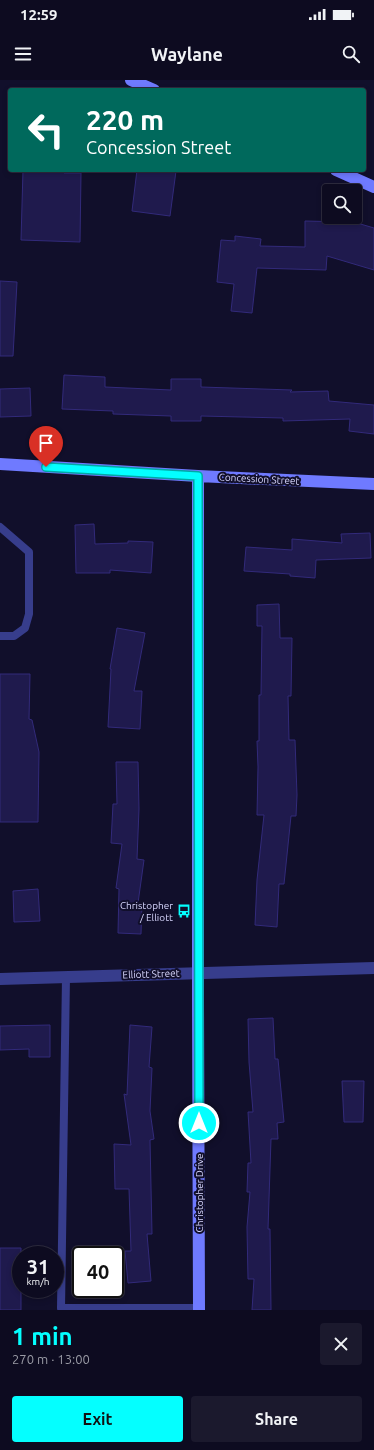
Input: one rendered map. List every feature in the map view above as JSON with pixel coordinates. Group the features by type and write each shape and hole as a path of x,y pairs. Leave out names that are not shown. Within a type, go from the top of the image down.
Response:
{"street":[{"path":"131,80 149,88"},
{"path":"340,172 374,187"},
{"name":"Concession Street","path":"0,464 198,476 374,484"},
{"name":"Christopher Drive","path":"198,476 200,1309"},
{"name":"Elliott Street","path":"0,979 374,968"}],"lane":[{"path":"0,527 29,552 29,614 25,628 14,636 0,636"},
{"path":"66,977 61,1308 200,1309"}],"building":[{"path":"23,172 81,173 80,242 21,240"},
{"path":"137,172 176,172 170,216 132,211"},
{"path":"305,221 322,221 322,224 360,224 374,228 374,270 327,256 326,270 257,268 252,313 231,311 234,284 217,282 221,240 235,241 235,236 261,239 260,246 305,247"},
{"path":"0,281 17,282 13,356 0,356"},
{"path":"64,375 105,377 105,387 171,390 171,379 201,379 201,387 292,390 290,392 328,391 329,401 374,405 374,434 349,431 350,419 283,421 283,418 201,416 201,421 171,421 171,416 113,414 113,411 62,409"},
{"path":"30,388 31,416 0,417 0,389"},
{"path":"94,524 95,544 128,543 128,541 153,542 151,573 110,570 110,573 76,573 75,525"},
{"path":"370,533 371,558 316,560 315,578 290,576 290,574 244,571 246,547 292,550 292,539 342,543 341,534"},
{"path":"279,604 280,638 292,638 291,696 288,696 289,740 295,740 297,795 296,816 291,816 284,884 279,884 277,927 255,925 257,880 264,815 257,815 257,741 259,741 259,695 261,695 262,626 257,626 257,605"},
{"path":"117,628 145,633 134,691 142,691 140,729 108,727 110,669"},
{"path":"0,674 30,674 29,719 32,720 39,752 38,822 0,822"},
{"path":"116,762 138,762 139,809 137,859 144,860 138,903 142,904 141,934 118,933 119,889 116,888 122,844 111,843 113,804 117,804"},
{"path":"38,889 40,921 14,922 13,891"},
{"path":"273,1018 275,1059 278,1059 284,1122 277,1123 278,1139 271,1139 268,1229 270,1229 271,1310 252,1310 254,1279 248,1279 247,1227 250,1192 247,1192 248,1163 251,1163 248,1112 253,1112 249,1062 248,1019"},
{"path":"50,1025 50,1057 29,1057 29,1049 0,1050 0,1026"},
{"path":"130,1025 152,1027 149,1067 152,1068 150,1111 154,1139 150,1140 152,1234 147,1234 151,1281 128,1283 125,1251 131,1251 129,1189 115,1189 114,1144 131,1145 124,1094 127,1095"},
{"path":"342,1081 364,1081 363,1122 344,1122"},
{"path":"0,1248 12,1248 12,1298 21,1298 21,1310 0,1310"}],"place":[{"name":"Christopher / Elliott","path":"184,911"}],"route":[{"path":"46,467 198,476 199,1123"}]}
